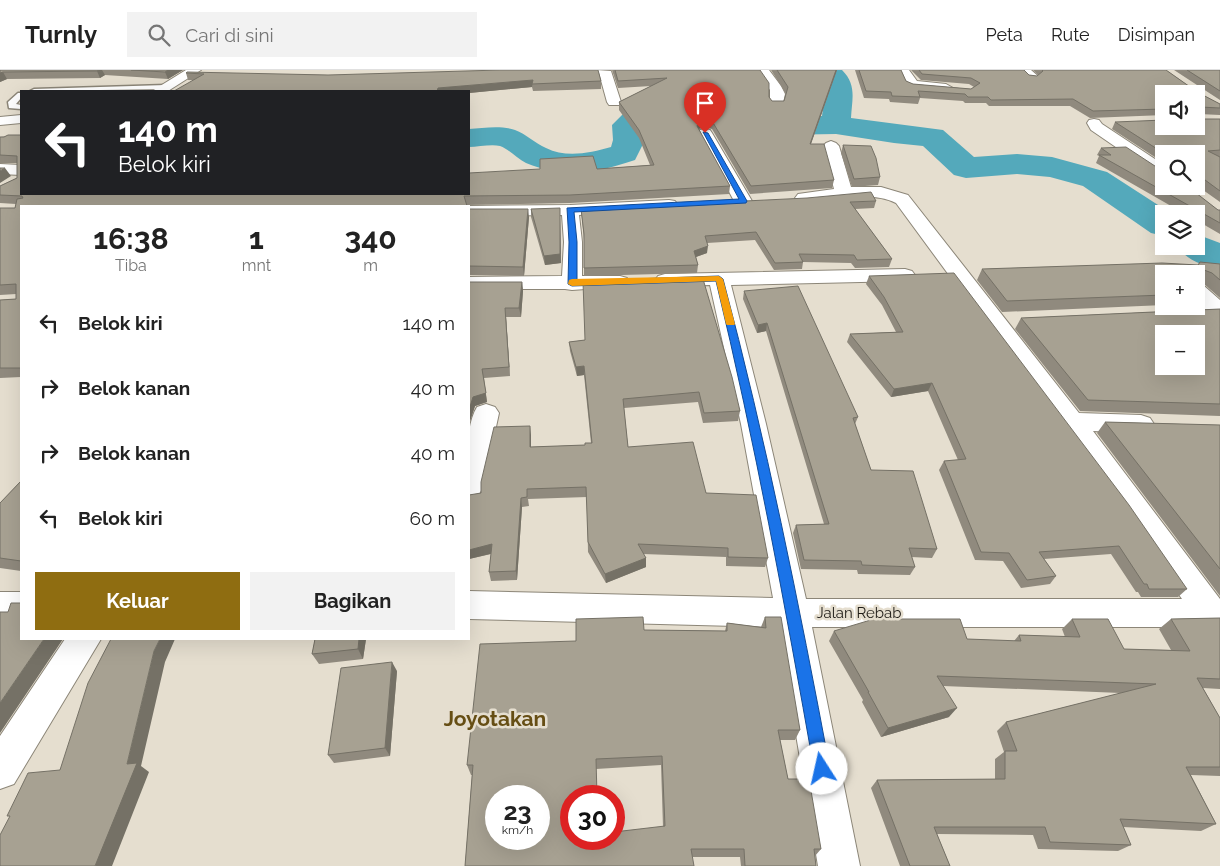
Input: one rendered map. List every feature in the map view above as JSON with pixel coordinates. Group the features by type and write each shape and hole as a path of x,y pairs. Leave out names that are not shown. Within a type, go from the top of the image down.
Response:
{"street":[{"path":"602,70 605,71 614,102"},
{"path":"762,70 778,91 780,96 777,104"},
{"path":"904,70 914,85 959,89"},
{"path":"163,89 198,72"},
{"path":"1110,122 1094,123 1096,128 1155,167"},
{"path":"705,133 752,201 724,202"},
{"path":"831,146 844,194"},
{"path":"0,169 20,170"},
{"path":"788,199 876,192 895,194 902,199 949,273 1004,321 1070,422 1215,613"},
{"path":"470,211 570,210 686,204"},
{"path":"570,210 573,242 572,284"},
{"path":"470,283 572,284 949,273"},
{"path":"719,279 747,386 794,613 840,866"},
{"path":"1205,298 1220,312"},
{"path":"1205,312 1220,312"},
{"path":"470,483 486,413"},
{"path":"1070,422 1161,424"},
{"name":"Jalan Rebab","path":"470,605 794,613 1215,613"},
{"path":"0,606 20,606"},
{"path":"0,770 83,640"}],"lane":[{"path":"98,90 163,89"},
{"path":"20,96 12,102 12,106 20,107"}],"building":[{"path":"0,70 99,70 0,73"},
{"path":"131,70 168,70 165,72"},
{"path":"500,70 598,70 601,81 532,84 533,80 438,88 437,90 176,90 204,74 187,72 328,75"},
{"path":"615,70 760,70 769,83 769,97 772,101 784,101 788,87 777,70 836,70 810,144 824,144 834,180 751,186 712,121 705,119 699,121 697,126 730,186 570,195 464,196 467,205 20,205 20,368 0,368 0,300 16,299 16,284 0,285 0,208 15,208 17,199 23,198 22,196 0,195 0,186 17,178 17,156 0,155 0,137 20,135 20,195 470,195 470,173 540,169 540,159 593,156 597,169 654,165 639,130 619,102 667,78 618,81"},
{"path":"859,70 901,70 906,81 913,84 971,89 980,83 971,78 922,74 919,70 1024,70 1029,75 1037,76 1042,70 1166,70 1187,85 1155,85 1155,109 1093,111 1073,99 991,100 988,97 968,97 965,94 918,91 920,97 892,96 891,92 866,91"},
{"path":"1187,70 1220,70 1220,91"},
{"path":"1205,96 1220,104 1220,108 1205,107"},
{"path":"1205,119 1220,119 1220,150 1208,151 1220,157 1220,191 1205,180 1205,145 1155,145 1155,148 1115,122 1155,120 1155,135 1205,135"},
{"path":"843,145 871,146 880,177 854,179"},
{"path":"1126,147 1155,166 1155,186 1099,155 1111,155 1101,148"},
{"path":"871,192 876,201 850,202 892,259 857,260 854,255 799,254 803,262 775,263 756,232 705,236 708,246 694,251 698,265 584,268 584,234 581,209 807,198"},
{"path":"1170,195 1199,195 1220,210 1220,223 1205,215 1205,205 1188,205"},
{"path":"560,208 560,254 544,256 531,209"},
{"path":"470,209 528,209 523,267 470,266"},
{"path":"1200,262 1220,264 1220,280 1212,273 1205,270 1205,265 1198,265"},
{"path":"1162,263 1198,265 1155,265 1155,295 1007,301 982,269"},
{"path":"954,273 1129,505 1187,589 1149,589 1119,546 1039,552 1056,576 1027,580 1009,553 981,552 944,461 966,459 932,383 894,389 850,334 903,332 884,297 869,276"},
{"path":"703,279 740,411 704,413 699,392 623,399 628,447 693,442 706,493 756,495 768,558 728,557 728,548 638,544 646,558 605,574 588,542 586,487 527,489 527,497 521,498 516,571 489,572 492,544 470,550 470,495 481,493 481,482 494,427 530,426 530,447 585,445 585,443 592,443 584,366 576,367 569,342 585,340 583,282"},
{"path":"470,282 522,282 519,308 505,308 509,367 482,369 486,393 473,397 470,407"},
{"path":"798,286 858,417 853,418 871,470 913,471 937,549 909,548 915,567 862,565 861,561 804,560 796,525 829,524 767,323 758,325 744,291"},
{"path":"1220,309 1220,404 1088,400 1021,318 1155,312 1155,315 1205,315 1205,310"},
{"path":"1105,422 1220,425 1220,569"},
{"path":"20,482 20,561 0,558 0,503"},
{"path":"11,603 20,603 20,640 43,640 0,703 0,612 8,612"},
{"path":"643,617 644,630 727,631 727,623 766,628 765,617 781,617 800,730 778,730 788,779 809,779 821,849 814,849 816,866 745,866 744,849 691,849 694,866 465,866 473,765 467,765 480,644 576,641 576,619"},
{"path":"1220,618 1220,679 1197,678 1220,718 1220,767 1186,767 1216,824 1120,819 1131,845 1050,842 1045,827 934,827 950,866 910,866 877,780 1005,779 1005,751 1017,751 1006,722 1156,684 937,676 957,708 888,728 834,631 874,619 960,619 967,639 1021,641 1019,635 1080,637 1072,619 1108,619 1124,649 1190,651 1171,619"},
{"path":"110,640 160,640 154,651 127,764 137,763 95,866 0,866 0,835 10,816 7,816 28,773 60,770 88,683"},
{"path":"315,640 359,640 358,649 312,654"},
{"path":"392,662 385,748 328,755 341,668"}],"waterway":[{"path":"828,70 839,82 836,125"},
{"path":"470,138 506,137 535,155 555,162 592,163 624,153 629,140 627,125 635,118 662,116 729,120 777,126 836,125"},
{"path":"836,125 894,134 932,137 966,168 1017,164 1052,167 1095,179 1155,219"},
{"path":"1205,250 1220,258"}],"slow traffic":[{"path":"572,282 572,284 719,279 731,324"}],"district":[{"name":"Joyotakan","path":"495,719"}],"route":[{"path":"705,133 744,201 570,210 573,242 572,284 719,279 747,386 794,613 822,769"}]}
